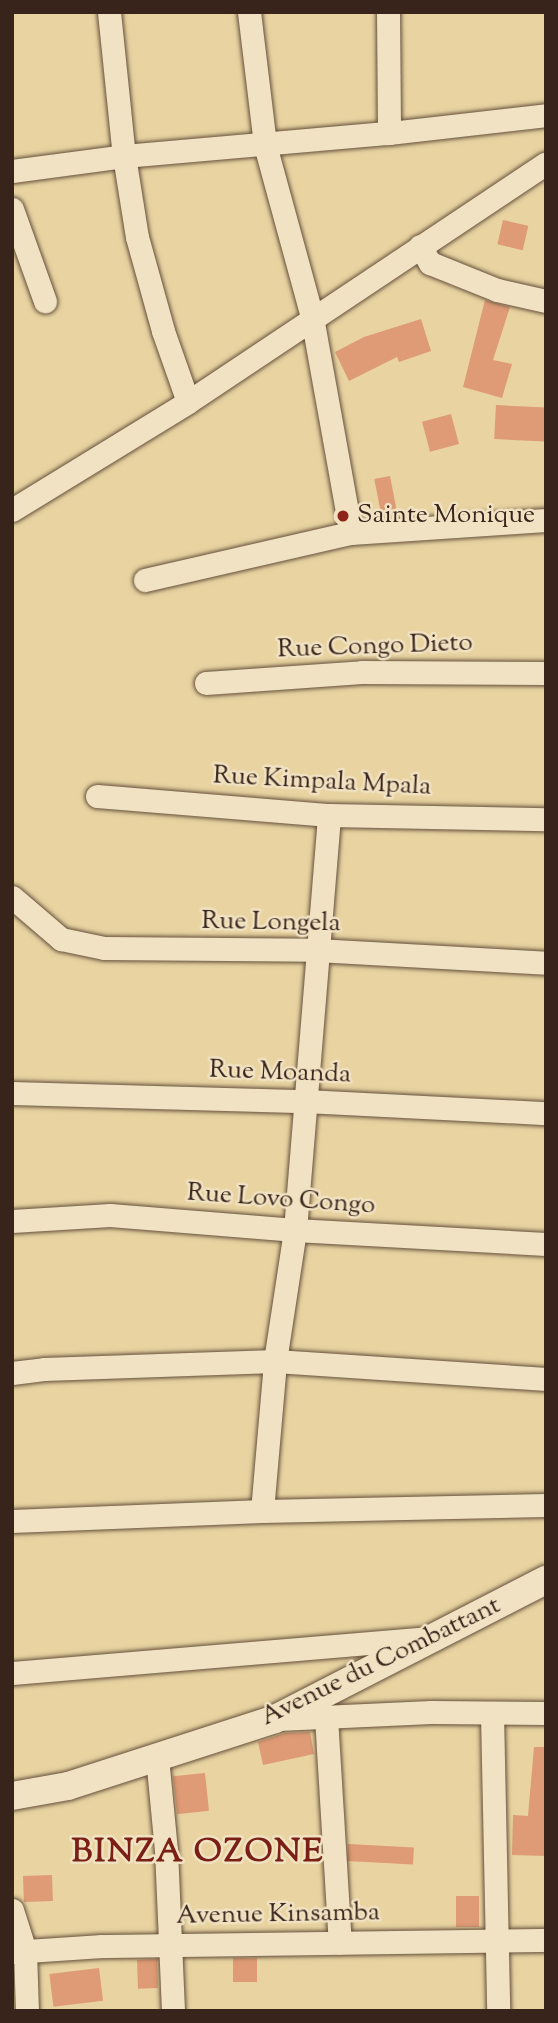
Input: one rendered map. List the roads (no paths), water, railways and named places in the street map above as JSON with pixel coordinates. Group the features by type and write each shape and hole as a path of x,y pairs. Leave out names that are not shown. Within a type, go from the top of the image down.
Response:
{"street":[{"path":"109,12 124,156 143,260 163,331 188,402"},
{"path":"249,12 265,145 312,317 351,533"},
{"path":"388,12 389,133"},
{"path":"12,171 124,156 389,133 546,115"},
{"path":"15,502 188,402 546,163"},
{"path":"12,209 45,301"},
{"path":"420,246 430,263 497,290 546,301"},
{"path":"145,580 351,533 546,520"},
{"name":"Rue Congo Dieto","path":"205,683 362,671 546,673"},
{"name":"Rue Kimpala Mpala","path":"97,796 329,815 546,819"},
{"path":"262,1511 275,1361 295,1230 329,815"},
{"name":"Rue Longela","path":"12,897 61,939 104,948 316,950 546,963"},
{"name":"Rue Moanda","path":"12,1093 305,1101 546,1113"},
{"name":"Rue Lovo Congo","path":"12,1221 110,1215 295,1230 546,1244"},
{"path":"12,1374 44,1369 275,1361 546,1379"},
{"path":"12,1521 262,1511 546,1505"},
{"name":"Avenue du Combattant","path":"12,1796 68,1786 275,1719 546,1580"},
{"path":"12,1673 438,1637"},
{"path":"492,1713 498,2011"},
{"path":"275,1719 546,1713"},
{"path":"326,1717 340,1942"},
{"path":"157,1757 166,1850 173,2011"},
{"path":"12,1910 27,2011"},
{"name":"Avenue Kinsamba","path":"19,1951 170,1945 546,1940"}],"place":[{"name":"Sainte Monique","path":"343,516"}],"district":[{"name":"BINZA OZONE","path":"198,1854"}]}
